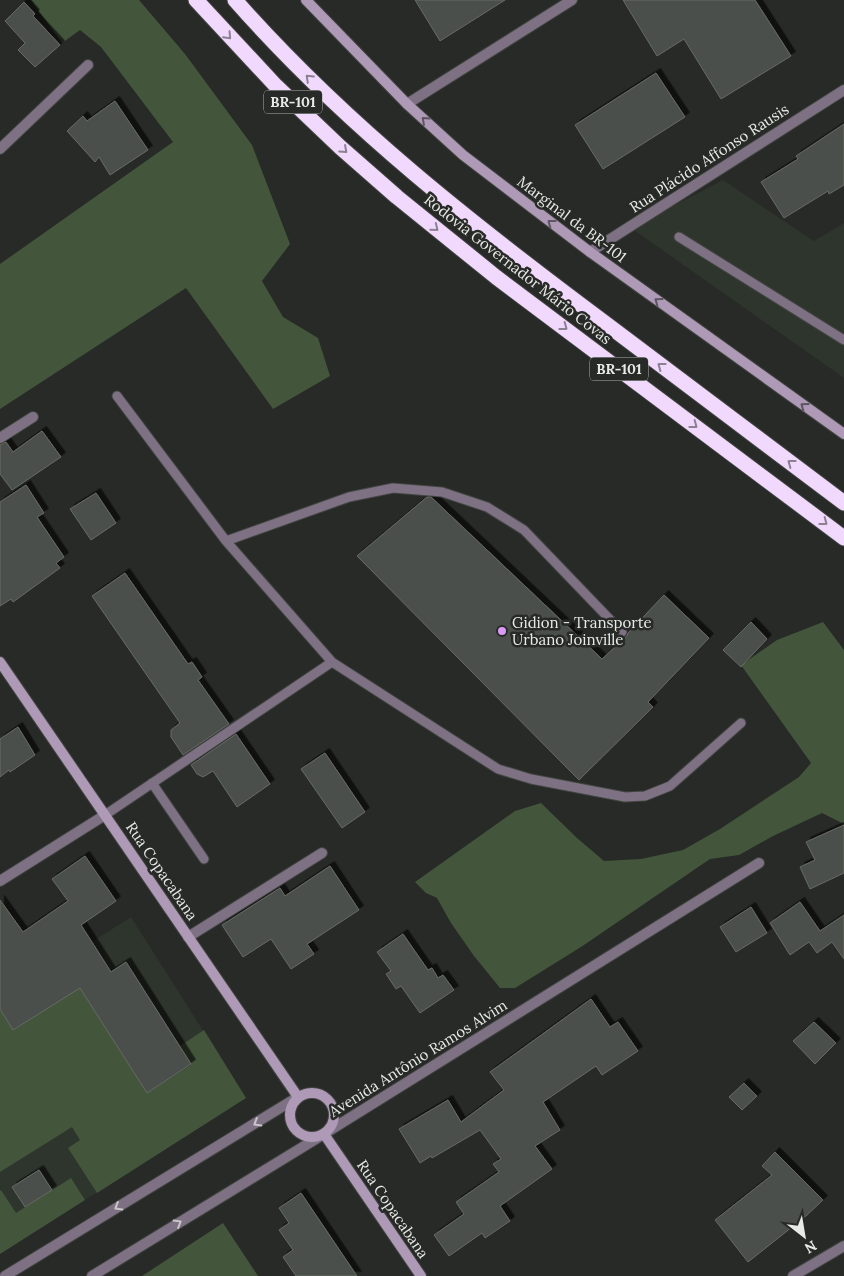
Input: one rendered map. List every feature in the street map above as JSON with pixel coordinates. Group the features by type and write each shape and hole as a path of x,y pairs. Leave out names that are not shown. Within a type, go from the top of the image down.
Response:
{"highway":[{"name":"Rodovia Governador Mário Covas","path":"196,0 276,86 340,147 397,197 496,277 844,538"},
{"name":"Rodovia Governador Mário Covas","path":"235,0 299,69 361,128 422,182 513,255 844,503"}],"main road":[{"name":"Marginal da BR-101","path":"306,0 407,104 463,155 590,252 844,434"},
{"name":"Rua Copacabana","path":"0,662 298,1098"},
{"path":"312,1093 319,1094 330,1103 334,1116 333,1123 324,1134 309,1138 296,1131 291,1125 289,1118 290,1110 298,1098 312,1093"},
{"name":"Rua Copacabana","path":"324,1134 421,1276"}],"street":[{"path":"407,104 572,0"},
{"path":"0,149 88,65"},
{"name":"Rua Plácido Affonso Rausis","path":"590,252 844,90"},
{"path":"0,438 33,417"},
{"path":"0,880 105,815"},
{"path":"188,937 322,853"},
{"name":"Avenida Antônio Ramos Alvim","path":"92,1276 759,863"},
{"path":"5,1276 298,1098"},
{"path":"793,1276 844,1246"}],"lane":[{"path":"679,237 844,340"},
{"path":"117,396 226,541 332,662 498,769 531,779 625,797 645,796 670,786 742,723"},
{"path":"226,541 348,497 393,488 442,492 487,507 524,530 622,632"},
{"path":"105,815 332,662"},
{"path":"152,783 204,859"}],"shaded area":[{"path":"723,180 814,241 844,223 844,378 631,228"},
{"path":"131,917 246,1098 0,1254 0,1000"}],"green space":[{"path":"31,0 139,0 185,54 252,145 290,244 262,281 283,317 318,338 330,376 273,409 186,288 0,409 0,264 173,142 101,47 80,30 62,43"},
{"path":"823,622 844,650 844,824 822,813 773,836 739,855 710,859 581,947 515,988 500,988 474,956 451,923 437,898 426,893 415,882 515,811 541,803 604,861 641,859 683,850 720,829 799,777 811,763 741,665 777,640"},
{"path":"80,987 147,1093 191,1065 180,1046 204,1030 246,1098 97,1193 68,1148 80,1140 72,1127 0,1172 0,1009 14,1030"},
{"path":"71,1178 85,1200 0,1254 0,1191 16,1213"},
{"path":"223,1223 258,1276 142,1276"}],"building":[{"path":"415,0 505,0 440,41"},
{"path":"623,0 755,0 791,56 721,99 684,39 657,56"},
{"path":"24,2 35,14 33,16 60,45 35,67 18,50 25,43 5,21"},
{"path":"656,73 685,117 603,169 575,125"},
{"path":"115,101 148,150 110,175 99,157 95,162 67,131 83,116 87,121"},
{"path":"844,124 844,185 829,194 828,191 784,218 761,182 798,159 796,156"},
{"path":"42,431 61,457 12,490 0,474 0,445 6,442 13,452"},
{"path":"26,485 44,513 37,517 64,557 56,563 60,568 13,602 11,599 0,606 0,502"},
{"path":"96,493 116,523 91,540 70,509"},
{"name":"Gidion - Transporte Urbano Joinville","path":"427,497 431,497 602,659 627,636 664,595 709,638 648,702 653,707 579,780 357,556"},
{"path":"125,573 188,664 192,662 202,677 198,680 229,724 183,755 171,737 171,730 180,723 92,596"},
{"path":"751,622 767,639 741,667 723,650"},
{"path":"18,727 35,755 0,777 0,739"},
{"path":"236,734 270,784 237,807 213,771 203,777 197,774 191,765"},
{"path":"325,753 365,812 342,828 301,769"},
{"path":"844,825 844,873 810,889 800,867 815,860 806,842"},
{"path":"85,856 116,901 81,925 111,972 126,962 191,1064 147,1093 80,988 13,1030 0,1009 0,900 23,932 68,901 52,879"},
{"path":"330,866 359,910 307,944 314,954 291,969 271,939 243,957 222,925 280,888 285,896"},
{"path":"800,902 820,931 844,915 844,959 832,942 817,953 809,942 790,955 770,923"},
{"path":"751,907 767,933 736,952 720,927"},
{"path":"403,934 428,970 432,968 438,978 443,975 454,990 420,1013 401,986 396,989 386,974 391,971 377,952"},
{"path":"591,999 610,1027 618,1022 638,1051 602,1075 596,1066 543,1102 560,1130 535,1146 552,1169 500,1206 510,1221 485,1238 482,1233 449,1256 434,1235 464,1214 456,1202 499,1172 493,1164 501,1159 480,1130 420,1163 399,1129 448,1100 461,1122 504,1090 490,1072"},
{"path":"814,1022 836,1043 815,1064 793,1041"},
{"path":"744,1083 757,1096 742,1110 729,1097"},
{"path":"775,1152 823,1200 806,1216 748,1262 715,1220 772,1175 762,1166"},
{"path":"39,1170 52,1190 25,1207 12,1187"},
{"path":"301,1193 357,1276 296,1276 283,1257 293,1250 279,1230 289,1223 279,1208"}],"place":[{"name":"Gidion - Transporte Urbano Joinville","path":"502,631"}]}
